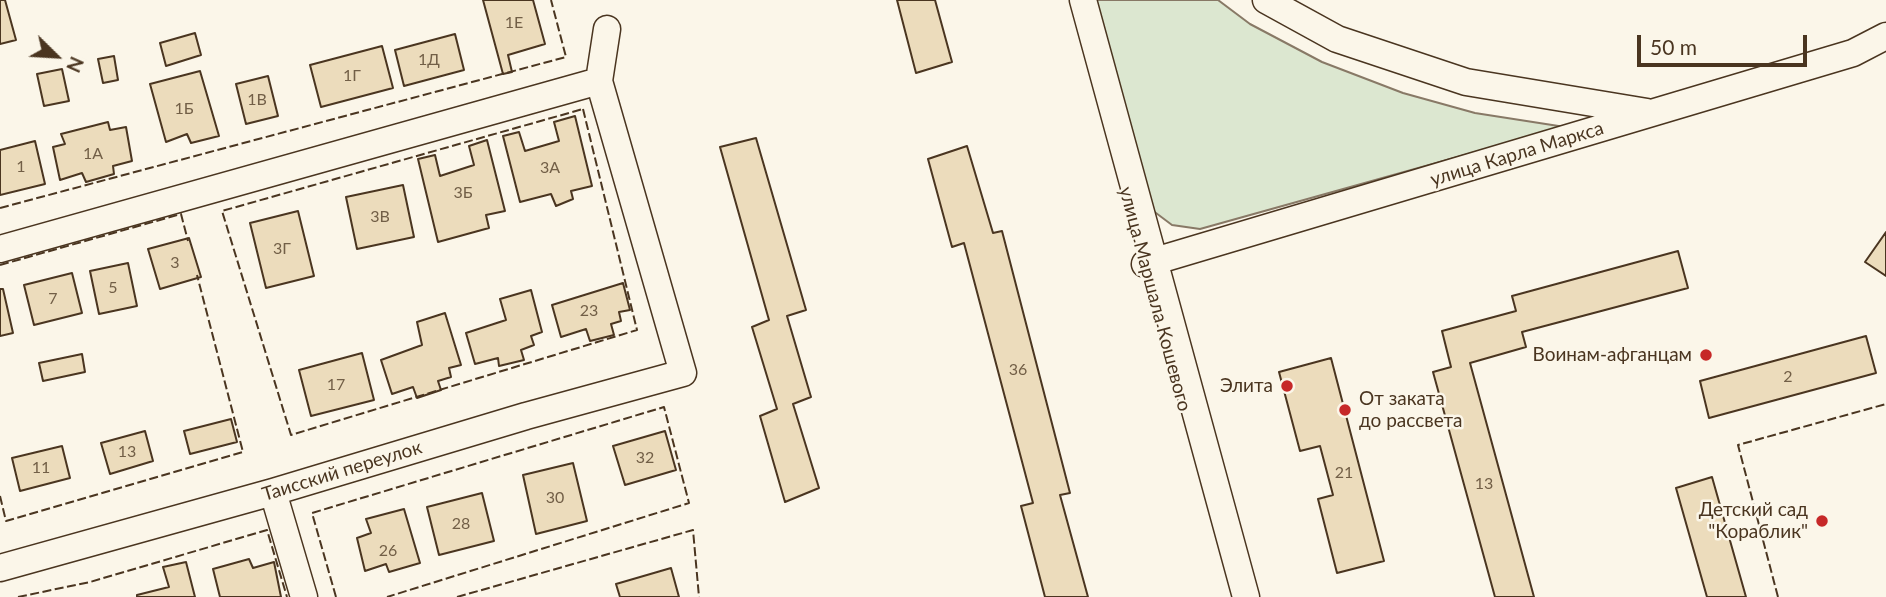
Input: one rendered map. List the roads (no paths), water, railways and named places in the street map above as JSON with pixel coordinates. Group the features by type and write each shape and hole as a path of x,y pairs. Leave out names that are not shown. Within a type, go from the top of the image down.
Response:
{"street":[{"name":"улица Маршала Кошевого","path":"1075,0 1150,266 1237,597"},
{"path":"1083,0 1150,266 1246,597"},
{"path":"1266,0 1337,39 1466,82 1658,115 1857,60 1886,44"},
{"path":"0,249 599,81 607,29"},
{"name":"улица Карла Маркса","path":"1150,266 1658,115 1853,53 1886,36"},
{"name":"Таисский переулок","path":"0,568 683,373 599,81"},
{"path":"273,492 304,597"}],"place":[{"name":"Воинам-афганцам","path":"1706,355"},
{"name":"Элита","path":"1287,386"},
{"name":"От заката до рассвета","path":"1345,410"},
{"name":"Детский сад \"Кораблик\"","path":"1822,521"}]}
